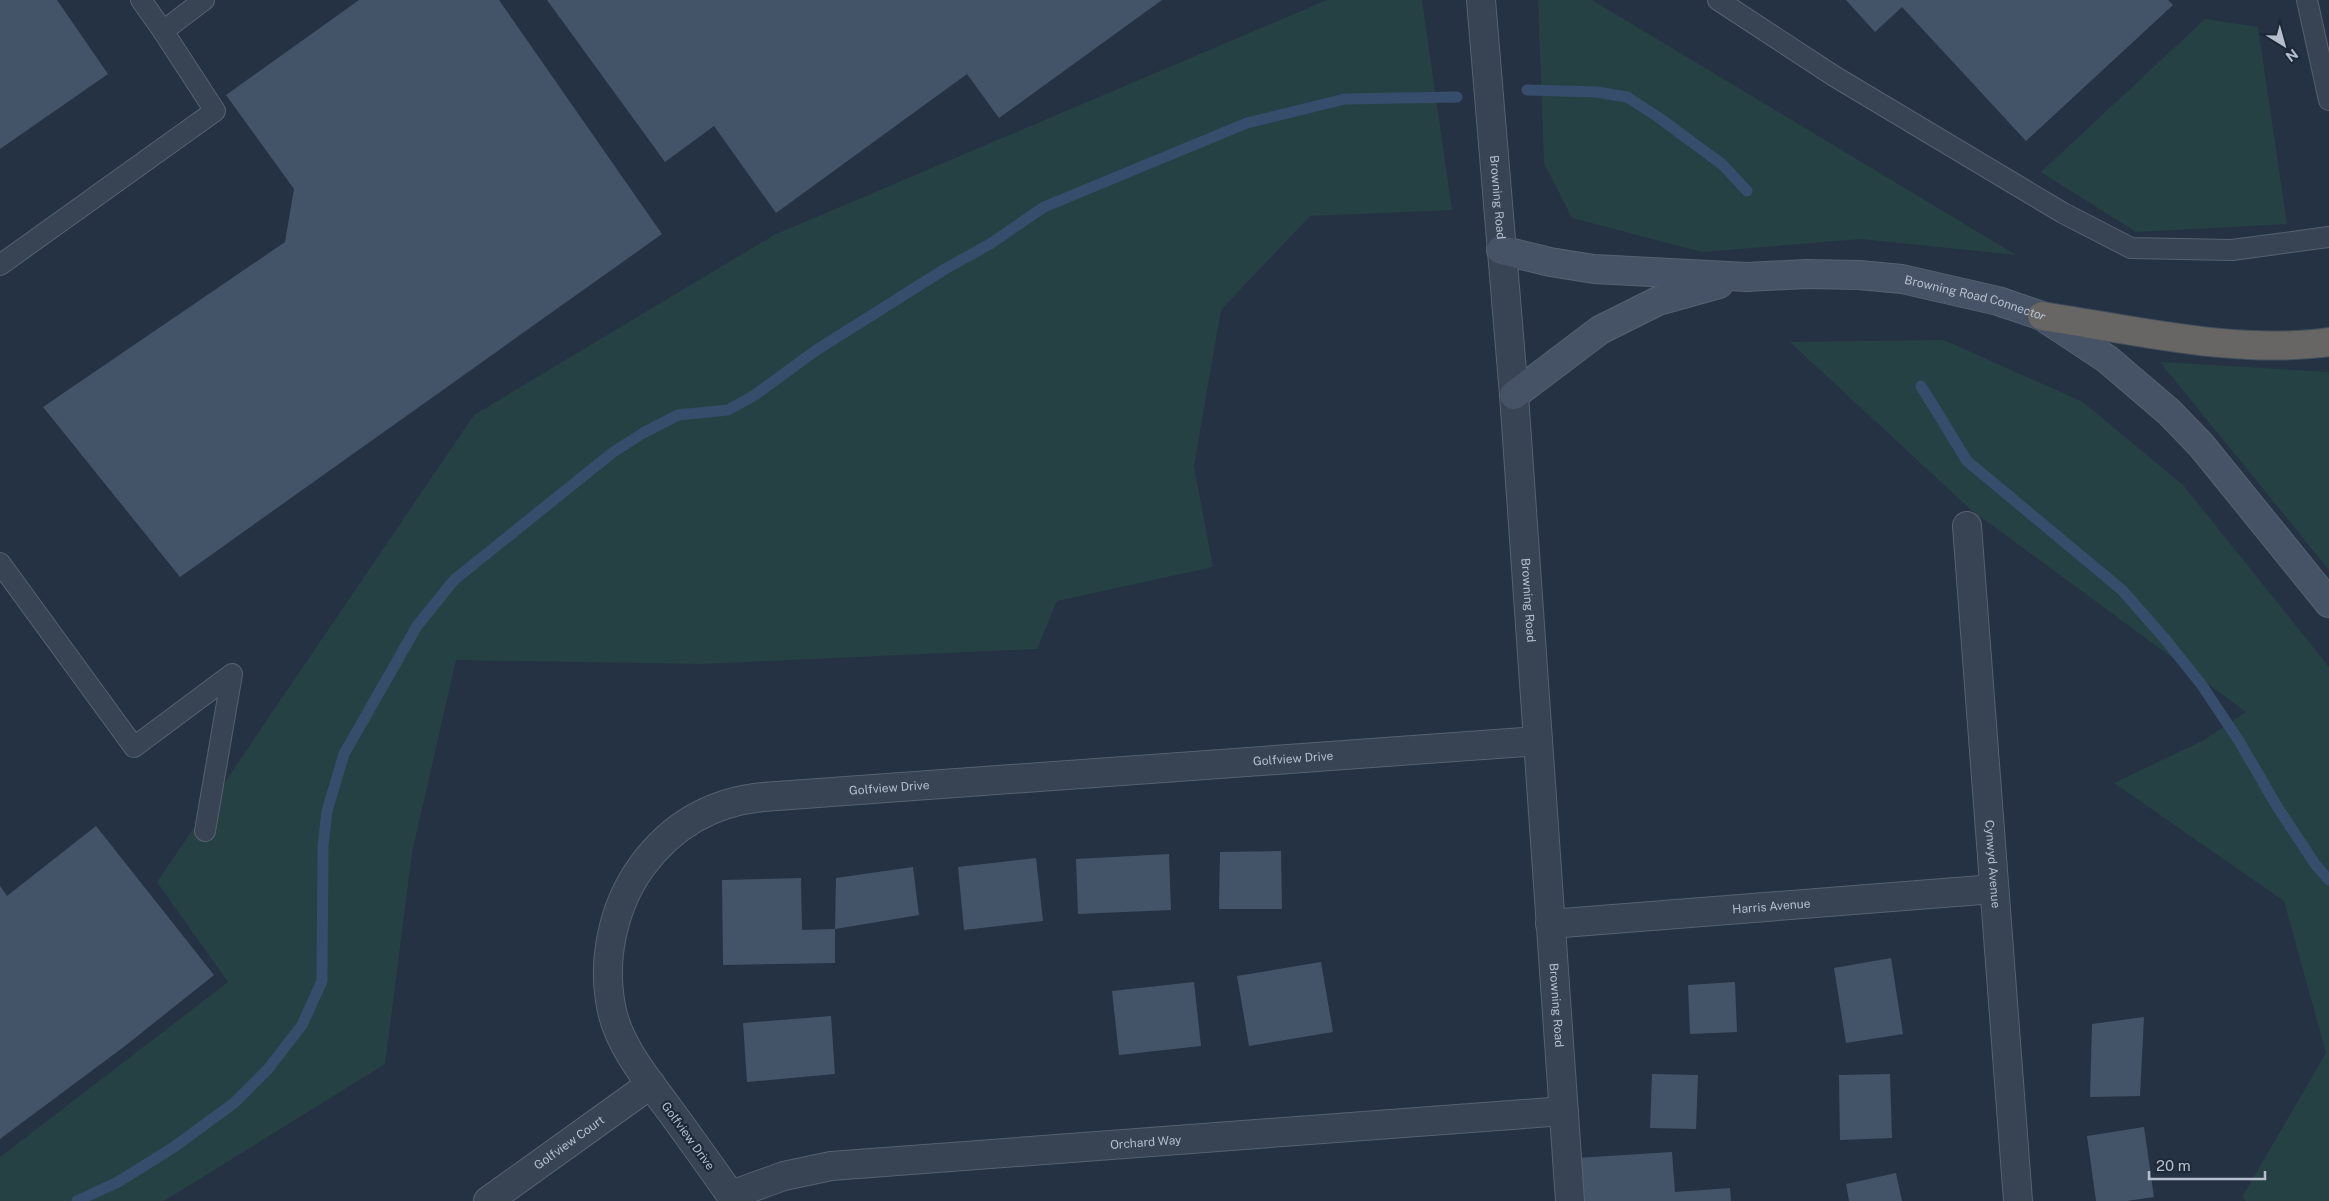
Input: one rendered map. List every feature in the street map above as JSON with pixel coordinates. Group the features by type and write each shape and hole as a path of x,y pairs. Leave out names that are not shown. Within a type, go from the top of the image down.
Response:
{"highway":[{"path":"2042,316 2228,344 2267,346 2329,342"}],"main road":[{"name":"Browning Road Connector","path":"1501,250 1550,262 1594,269 1747,277 1806,274 1859,275 1902,279 1998,301 2042,316 2107,359 2169,412 2201,445 2329,603"},
{"path":"1514,395 1575,347 1600,330 1628,315 1658,301 1698,288 1747,277"}],"street":[{"name":"Browning Road","path":"1481,0 1514,395 1570,1201"},
{"name":"Cynwyd Avenue","path":"1967,526 2018,1201"},
{"name":"Golfview Drive","path":"733,1198 630,1054 612,1011 609,984 612,932 631,882 668,837 692,819 716,806 738,799 1538,741"},
{"name":"Harris Avenue","path":"1550,924 1994,889"},
{"name":"Golfview Court","path":"488,1201 651,1084"},
{"name":"Orchard Way","path":"733,1198 784,1176 831,1166 1564,1111"}],"lane":[{"path":"0,265 215,110 142,0"},
{"path":"163,31 204,0"},
{"path":"1718,0 1834,76 2063,213 2131,248 2232,250 2329,232"},
{"path":"2306,0 2329,100"},
{"path":"0,563 134,747 232,674 205,831"}],"green space":[{"path":"1327,0 1422,0 1452,210 1310,216 1221,310 1194,466 1213,567 1057,601 1037,649 702,664 456,660 412,853 385,1064 164,1201 0,1201 0,1157 228,982 157,882 474,415 774,235"},
{"path":"1538,0 1592,0 2016,255 1862,239 1702,252 1572,218 1544,163"},
{"path":"2205,19 2258,27 2287,224 2136,232 2041,172"},
{"path":"1944,340 2083,402 2184,486 2329,667 2329,1201 2246,1201 2242,1197 2326,1053 2284,901 2114,783 2204,740 2246,712 1970,509 1790,342"},
{"path":"2160,362 2329,372 2329,570"}],"building":[{"path":"0,0 57,0 108,74 0,149"},
{"path":"359,0 499,0 662,234 180,577 43,407 285,242 294,189 226,95"},
{"path":"547,0 1162,0 999,118 967,74 776,213 714,126 665,162"},
{"path":"1846,0 2168,0 2173,5 2026,141 1902,7 1875,32"},
{"path":"96,826 214,975 125,1046 0,1139 0,886 7,896"},
{"path":"1281,851 1282,909 1219,909 1220,852"},
{"path":"1169,854 1171,910 1078,914 1076,859"},
{"path":"1036,858 1043,921 964,930 958,867"},
{"path":"913,867 919,915 835,929 836,878"},
{"path":"801,878 802,930 835,929 835,963 723,965 722,880"},
{"path":"1891,958 1903,1034 1846,1043 1834,968"},
{"path":"1321,962 1333,1032 1249,1046 1237,976"},
{"path":"1194,982 1201,1046 1119,1055 1112,991"},
{"path":"1735,982 1737,1032 1690,1034 1688,985"},
{"path":"831,1016 835,1074 747,1082 743,1023"},
{"path":"2144,1017 2140,1096 2090,1097 2092,1024"},
{"path":"1652,1074 1698,1075 1696,1129 1650,1128"},
{"path":"1890,1074 1892,1138 1840,1140 1839,1075"},
{"path":"2144,1127 2154,1197 2127,1201 2096,1201 2087,1136"},
{"path":"1672,1152 1675,1192 1730,1188 1731,1201 1578,1201 1576,1158"},
{"path":"1896,1173 1902,1201 1849,1201 1846,1184"}],"waterway":[{"path":"1527,90 1596,92 1627,97 1658,117 1723,165 1747,191"},
{"path":"77,1201 118,1182 174,1147 234,1103 268,1069 302,1025 322,981 323,846 327,811 344,754 417,626 454,580 612,453 643,433 678,415 728,410 755,395 815,351 945,269 990,244 1044,207 1247,123 1345,99 1457,97"},
{"path":"1921,386 1967,461 2122,590 2165,639 2201,684 2239,741 2278,808 2315,864 2329,880"}]}
